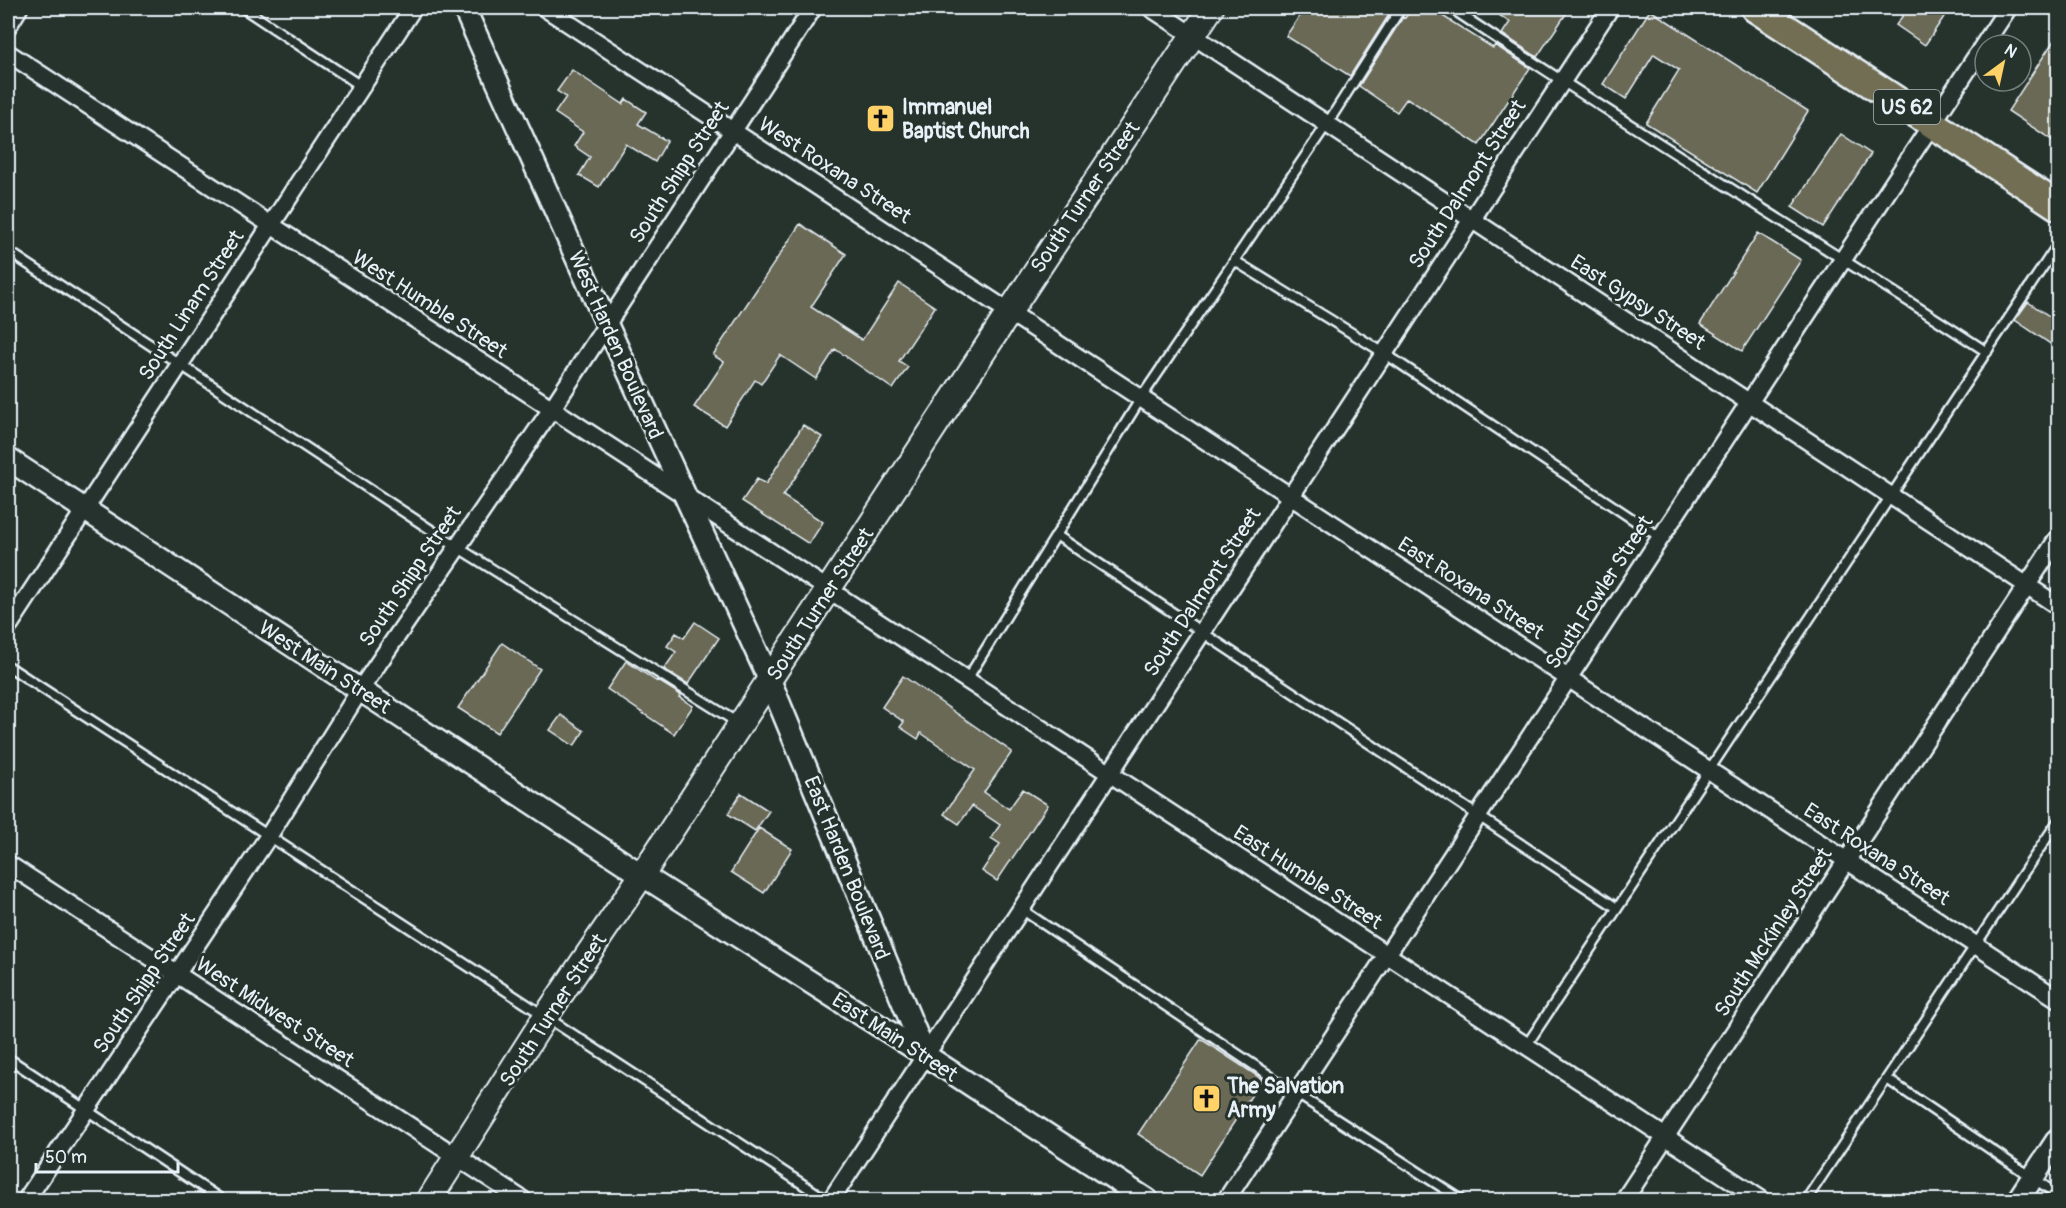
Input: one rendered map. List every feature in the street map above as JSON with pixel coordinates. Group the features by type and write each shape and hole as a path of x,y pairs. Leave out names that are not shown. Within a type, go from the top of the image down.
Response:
{"highway":[{"name":"US 62","path":"1755,8 2058,206"}],"main road":[{"name":"South Turner Street","path":"429,1200 458,1158 546,1016 642,876 1010,311 1211,8"}],"street":[{"path":"8,26 20,8"},
{"name":"South Linam Street","path":"8,627 413,8"},
{"name":"West Harden Boulevard","path":"464,8 606,325 770,681"},
{"name":"West Roxana Street","path":"545,8 1010,311"},
{"name":"South Shipp Street","path":"26,1200 268,837 360,690 551,410 813,8"},
{"name":"East Gypsy Street","path":"1150,8 2058,606"},
{"name":"South Dalmont Street","path":"829,1200 1610,8"},
{"name":"South Fowler Street","path":"1226,1200 2008,8"},
{"name":"West Humble Street","path":"8,53 829,592"},
{"name":"East Roxana Street","path":"1010,311 1290,497 2058,999"},
{"name":"West Main Street","path":"8,459 642,876"},
{"name":"South McKinley Street","path":"1624,1200 2058,538"},
{"name":"East Humble Street","path":"829,592 1762,1200"},
{"name":"East Harden Boulevard","path":"770,681 925,1055"},
{"name":"West Midwest Street","path":"8,864 523,1200"},
{"name":"East Main Street","path":"642,876 925,1055 1147,1200"},
{"path":"2018,1200 2058,1139"}],"lane":[{"path":"243,8 362,86"},
{"path":"966,681 1141,398 1327,124 1401,8"},
{"path":"1451,8 1561,81 1987,352"},
{"path":"1526,1047 2058,244"},
{"path":"8,251 457,547 741,725"},
{"path":"1235,261 1384,353 1661,538"},
{"path":"1056,535 1617,908"},
{"path":"8,666 829,1200"},
{"path":"1806,1200 2058,821"},
{"path":"1021,909 1297,1094 1462,1200"},
{"path":"8,1058 222,1200"},
{"path":"1887,1079 2058,1195"}],"building":[{"path":"1305,8 1387,8 1392,10 1350,76 1286,36"},
{"path":"1412,8 1430,8 1493,48 1495,45 1530,68 1479,145 1407,98 1397,112 1359,86 1403,17 1405,18"},
{"path":"1488,8 1570,8 1537,57 1502,34 1510,22"},
{"path":"1908,8 1950,8 1925,45 1896,25"},
{"path":"1650,10 1808,111 1757,193 1646,123 1679,70 1654,54 1626,99 1603,84"},
{"path":"2058,34 2058,144 2008,111 2020,93 2033,93 2033,72"},
{"path":"572,70 623,104 626,99 646,112 638,124 667,141 655,162 626,144 599,187 579,175 590,157 574,146 583,132 555,113 566,97 557,91"},
{"path":"1841,134 1871,154 1823,227 1792,207"},
{"path":"800,224 846,254 811,307 862,340 899,283 935,307 899,361 908,367 893,389 835,349 816,379 780,355 761,384 755,380 725,426 694,407 724,362 713,355"},
{"path":"1758,233 1801,260 1742,351 1700,324"},
{"path":"2028,302 2058,322 2058,349 2015,320"},
{"path":"803,425 822,437 783,496 823,522 809,544 742,501 757,479 766,484"},
{"path":"695,622 719,638 688,684 664,669 676,652 667,646 676,633 684,638"},
{"path":"502,643 540,669 497,733 458,708"},
{"path":"626,661 681,695 679,697 693,706 674,734 607,689"},
{"path":"903,676 1012,752 984,792 1009,809 1023,789 1048,805 997,881 982,871 1000,844 991,838 1000,825 972,806 959,824 944,814 975,770 921,733 918,739 900,727 904,722 882,707"},
{"path":"561,715 584,731 574,746 550,730"},
{"path":"741,793 769,811 755,831 728,814"},
{"path":"759,828 792,849 764,893 731,872"},
{"path":"1201,1039 1262,1079 1200,1175 1138,1134"}],"place":[{"name":"Immanuel Baptist Church","path":"881,119"},
{"name":"The Salvation Army","path":"1206,1098"}]}
